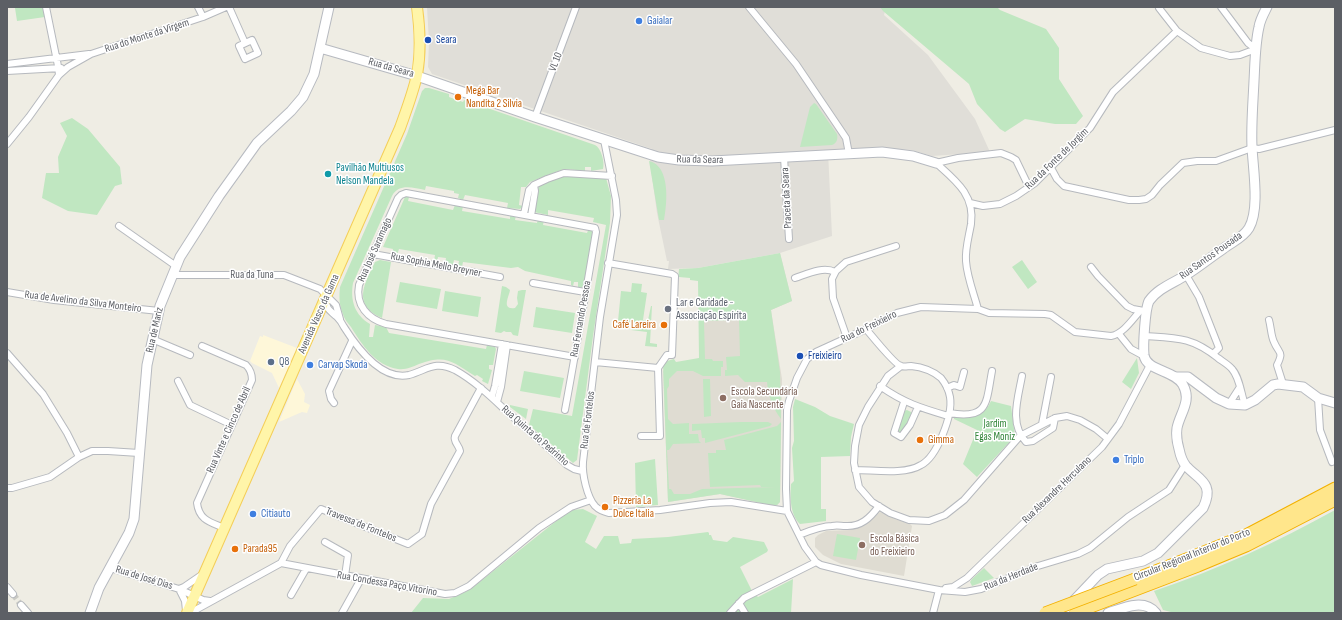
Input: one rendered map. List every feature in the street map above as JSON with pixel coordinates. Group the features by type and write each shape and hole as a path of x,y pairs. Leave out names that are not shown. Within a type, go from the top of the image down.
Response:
{"highway":[{"name":"Circular Regional Interior do Porto","path":"1075,613 1189,558 1246,535 1335,488"},
{"name":"Circular Regional Interior do Porto","path":"1045,613 1137,584 1246,546 1335,500"}],"main road":[{"name":"Avenida Vasco da Gama","path":"188,613 194,596 400,128 417,76 420,42 417,7"}],"street":[{"path":"7,144 29,117 58,72 46,7"},
{"path":"198,7 203,17"},
{"name":"Rua do Monte da Virgem","path":"90,54 203,17 226,7"},
{"path":"229,7 246,43"},
{"name":"Rua de Mariz","path":"90,613 99,588 129,533 134,519 147,365 159,311 172,275 180,257 219,196 253,148 291,111 303,97 314,74 329,7"},
{"name":"VL 10","path":"535,117 576,7"},
{"path":"749,7 800,70 846,138 849,154"},
{"path":"1152,7 1160,8 1178,31 1201,48 1230,56 1240,55 1256,49"},
{"path":"1221,7 1248,43 1256,49"},
{"name":"Rua Santos Pousada","path":"1144,356 1145,336 1143,311 1148,302 1167,285 1186,275 1241,238 1249,228 1253,216 1255,200 1252,118 1256,49 1259,26 1267,7"},
{"name":"Rua da Fonte de Jorgim","path":"970,203 983,206 1000,204 1030,187 1090,128 1113,92 1178,31"},
{"name":"Rua da Seara","path":"320,48 417,76 535,117 658,157 679,160 712,161 882,152 913,156 936,163 958,182 970,203 971,222 966,263 978,309"},
{"path":"7,64 90,54"},
{"path":"7,71 58,72 90,54"},
{"path":"1051,168 1057,179 1064,186 1129,200 1139,200 1146,199 1152,195 1160,185 1183,163 1216,160 1252,148 1259,149 1335,130"},
{"name":"Rua de Fontelos","path":"591,500 582,471 608,263 617,215 612,176 604,140"},
{"path":"936,163 958,158 1000,153 1016,160 1030,187"},
{"name":"Praceta da Seara","path":"784,157 789,239"},
{"path":"524,214 529,190 534,185 564,173 612,176"},
{"path":"531,216 535,191 534,185"},
{"name":"Rua José Saramago","path":"575,357 386,324 375,320 365,312 361,305 358,293 360,281 398,198 406,193 595,228"},
{"path":"119,226 176,266"},
{"name":"Rua Fernando Pessoa","path":"565,410 596,232 595,228"},
{"path":"847,338 833,298 832,279 835,272 846,262 896,246"},
{"name":"Rua Sophia Mello Breyner","path":"373,254 500,277"},
{"path":"608,263 672,274 675,276 672,355 667,355 658,368 660,436 641,436"},
{"path":"1091,267 1128,306 1133,309 1143,311"},
{"path":"795,278 824,270 835,272"},
{"name":"Rua da Tuna","path":"172,275 284,275 320,289 336,306 340,320 352,341"},
{"path":"1186,275 1199,298 1219,348 1213,354"},
{"path":"533,283 586,292"},
{"name":"Rua de Avelino da Silva Monteiro","path":"7,292 54,300 159,311"},
{"name":"Rua do Freixieiro","path":"787,511 787,410 802,366 807,359 816,352 897,313 921,307 978,309 990,313 1045,314 1051,315 1075,332 1111,336 1119,334"},
{"path":"1143,311 1119,334 1131,349 1144,356 1150,365 1177,377 1188,377 1220,401 1229,404 1245,405 1255,400 1273,385 1283,384 1303,386 1318,398 1335,403"},
{"path":"1269,320 1274,343 1279,349 1281,357 1277,365 1283,384"},
{"path":"855,470 899,471 912,469 923,465 931,457 945,431 949,414 950,397 941,378 930,371 920,368 901,366 895,362 866,329"},
{"path":"1145,336 1181,338 1196,343 1213,354 1232,369 1240,387 1245,405"},
{"path":"152,339 190,355"},
{"path":"334,403 331,399 329,391 352,341"},
{"name":"Rua Quinta do Pedrinho","path":"352,341 373,363 402,376 439,365 455,370 492,396 567,464 574,469 582,471"},
{"path":"492,396 505,345"},
{"path":"497,402 501,387 505,345"},
{"name":"Rua Vinte e Cinco de Abril","path":"202,346 246,365 251,372 252,380 197,503 200,514 204,519 224,528"},
{"path":"7,353 43,394 67,433 79,457"},
{"path":"595,362 658,368"},
{"name":"Rua Alexandre Herculano","path":"939,590 953,586 967,578 1102,447 1119,424 1150,365"},
{"path":"901,366 888,376 880,386 859,425 855,446 855,470 859,487 872,502 890,513 909,520 928,521 945,515 964,500 1020,436 1055,418 1067,416 1080,420 1096,429 1108,439"},
{"path":"880,386 904,402 918,407 949,414 971,415 982,409 986,404 992,371"},
{"path":"947,388 954,385 960,387 964,372"},
{"path":"1022,376 1016,411 1020,436 1026,442 1034,441 1053,428 1055,418"},
{"path":"1042,424 1051,377"},
{"path":"1177,377 1185,390 1186,402"},
{"path":"178,381 190,405 232,425"},
{"path":"1062,613 1106,569 1143,561 1158,553 1204,508 1208,493 1206,486 1198,476 1185,465 1179,450 1176,436 1179,421 1186,402 1198,384"},
{"path":"1229,404 1240,387"},
{"name":"Travessa de Fontelos","path":"281,563 290,546 321,509 408,544 422,534 431,504 460,451 455,442 455,436 481,388"},
{"path":"1318,398 1320,430 1332,462"},
{"path":"904,402 894,433 901,437 910,425 918,407"},
{"path":"7,488 12,488 50,477 87,453 97,451 139,453"},
{"name":"Rua da Herdade","path":"816,562 828,567 861,575 939,590 965,592 981,589 1038,566 1078,554 1090,548 1128,517 1168,490 1185,465"},
{"path":"591,500 597,508 610,513 660,510 710,503 731,502 787,511 805,547 816,562 747,597 730,613"},
{"name":"Rua Condessa Paço Vitorino","path":"281,563 306,569 445,594 455,593 469,586 539,528 571,507 591,500"},
{"path":"799,535 832,526 860,524 872,516 879,506"},
{"path":"325,542 348,555 345,576"},
{"path":"188,613 281,563"},
{"name":"Rua de José Dias","path":"110,568 179,589 194,596"},
{"path":"291,595 306,569"},
{"name":"Rua de José Dias","path":"179,589 205,572"},
{"path":"342,613 361,579"},
{"path":"7,587 13,594"},
{"name":"Rua de José Dias","path":"179,589 185,601 188,613"},
{"path":"933,613 939,590"},
{"path":"194,596 205,601 210,601"},
{"path":"739,603 745,613"},
{"path":"21,605 28,613"},
{"path":"1108,613 1134,605 1145,606 1156,613"}],"shaded area":[{"path":"427,7 886,7 884,15 928,55 975,119 990,152 932,156 912,150 876,148 828,151 832,236 780,253 698,268 668,269 669,261 667,261 657,213 650,162 652,149 432,74 428,67 429,42"},
{"name":"Escola Secundária Gaia Nascente","path":"780,253 792,301 771,310 782,379 780,502 777,505 770,505 720,494 668,502 663,371 666,368 702,360 701,316"},
{"name":"Q8","path":"263,335 297,348 279,388 272,373 250,361 260,336 263,337"},
{"name":"Q8","path":"297,379 305,394 304,402 310,405 307,413 302,412 279,422"},
{"name":"Escola Básica do Freixieiro","path":"880,512 912,526 904,576 841,564 823,555 815,547 815,538 818,535 826,531 850,530 861,527"}],"green space":[{"path":"43,7 45,17 17,21 15,8"},
{"path":"880,7 997,7 1000,10 1046,29 1059,48 1059,79 1083,116 1076,124 1055,124 1025,119 1005,132 1000,129 977,104 969,84"},
{"path":"425,88 449,94 449,97 463,102 464,100 595,145 601,152 603,159 603,169 591,171 591,167 585,167 585,171 567,169 561,170 530,182 526,187 521,187 519,205 523,206 520,209 507,208 508,203 465,195 463,200 458,198 459,194 454,193 454,191 426,186 425,190 407,187 398,189 392,196 353,283 353,302 357,312 370,324 369,337 373,337 375,325 386,327 389,333 486,349 487,345 495,347 496,349 493,365 489,365 489,369 492,370 488,384 482,381 483,379 477,375 475,376 455,363 449,361 429,361 404,369 398,369 383,364 370,354 360,341 345,319 341,307 339,297 340,287 407,134 422,91"},
{"path":"814,103 837,134 837,141 832,145 800,147 810,107"},
{"path":"72,118 88,129 120,167 122,184 115,186 97,215 68,211 42,198 46,173 59,173 58,157 67,136 60,123"},
{"path":"649,161 656,164 661,170 664,178 666,186 666,205 664,220 659,220"},
{"path":"565,175 606,178 611,196 610,223 593,336 577,460 573,463 529,425 533,409 572,416 606,225 593,222 594,218 548,210 548,215 534,212 539,185"},
{"path":"405,197 409,197 408,201 453,210 455,205 463,206 462,211 510,219 510,214 516,215 515,220 537,223 538,219 544,220 543,225 587,233 589,228 594,229 584,286 582,288 578,287 578,282 574,282 573,286 571,285 571,281 525,271 518,267 511,268 463,262 462,267 458,266 459,261 454,260 453,265 445,264 446,258 438,257 437,262 434,261 435,255 399,249 397,255 392,254 393,249 383,247"},
{"path":"780,253 792,301 771,310 780,372 781,419 771,402 767,382 745,382 738,375 725,376 725,370 727,370 726,357 740,356 739,320 704,321 705,359 723,361 721,376 703,376 693,371 677,371 669,379 669,386 667,389 668,419 673,424 689,423 689,434 698,434 699,441 701,443 673,444 669,450 667,450 669,489 671,489 674,494 690,494 702,489 776,487 761,487 760,485 710,487 708,453 716,453 716,450 726,450 724,440 777,426 781,422 780,502 777,505 770,505 720,494 668,502 663,364 674,359 676,362 699,358 698,281 690,280 690,278 679,277 678,280 679,269 698,268"},
{"path":"380,260 391,262 382,318 372,313 366,307 363,293 375,262"},
{"path":"1022,260 1037,282 1028,289 1012,267"},
{"path":"400,282 441,289 437,309 396,302"},
{"path":"632,283 642,284 641,292 647,293 643,320 648,320 652,306 650,343 657,344 657,347 645,346 647,332 631,330 636,323 618,321 621,291 631,292"},
{"path":"502,286 510,290 507,305 511,308 515,308 518,304 518,291 526,290 518,336 513,335 511,332 495,332"},
{"path":"445,291 481,297 478,317 442,311"},
{"path":"536,307 575,313 572,333 533,327"},
{"path":"1137,358 1139,373 1131,389 1122,382"},
{"path":"524,371 564,378 560,398 520,391"},
{"path":"703,379 710,379 711,416 704,417"},
{"path":"795,399 815,407 830,416 854,424 851,437 850,456 821,457 821,509 826,509 826,521 800,524 792,511 791,484 794,481 792,448 794,441 793,407"},
{"name":"Jardim Egas Moniz","path":"991,401 1011,406 1015,436 977,477 963,464 977,430 954,419 954,416 976,416 985,411"},
{"path":"510,405 528,409 526,419 510,407"},
{"path":"907,410 911,412 912,415 901,433 897,431 904,411"},
{"path":"768,422 772,424 770,426 705,443 705,438 702,438 701,430 692,431 692,424"},
{"path":"655,459 658,505 636,507 635,463"},
{"path":"583,509 597,516 585,542 596,549 604,536 618,536 620,544 631,543 632,539 668,537 708,532 713,540 727,542 733,537 764,542 768,550 767,552 740,567 752,591 758,597 793,579 791,613 411,613 423,598 449,599 472,588 560,518 572,510"},
{"path":"1335,510 1335,613 1175,613 1163,610 1154,591 1224,565"},
{"path":"837,534 860,538 856,560 833,556"},
{"path":"984,568 994,578 972,586 970,582 972,579"}],"tunnel":[{"path":"13,594 21,605"}],"place":[{"name":"Gaialar","path":"639,21"},
{"name":"Seara","path":"428,40"},
{"name":"Mega Bar Nandita 2 Silvia","path":"458,97"},
{"name":"Pavilhão Multiusos Nelson Mandela","path":"328,174"},
{"name":"Lar e Caridade - Associação Espírita","path":"668,309"},
{"name":"Café Lareira","path":"664,325"},
{"name":"Freixieiro","path":"800,356"},
{"name":"Q8","path":"271,362"},
{"name":"Carvap Skoda","path":"310,365"},
{"name":"Escola Secundária Gaia Nascente","path":"723,398"},
{"name":"Gimma","path":"920,440"},
{"name":"Triplo","path":"1116,460"},
{"name":"Pizzeria La Dolce Italia","path":"605,507"},
{"name":"Citiauto","path":"253,514"},
{"name":"Escola Básica do Freixieiro","path":"862,545"},
{"name":"Parada95","path":"235,549"}]}
